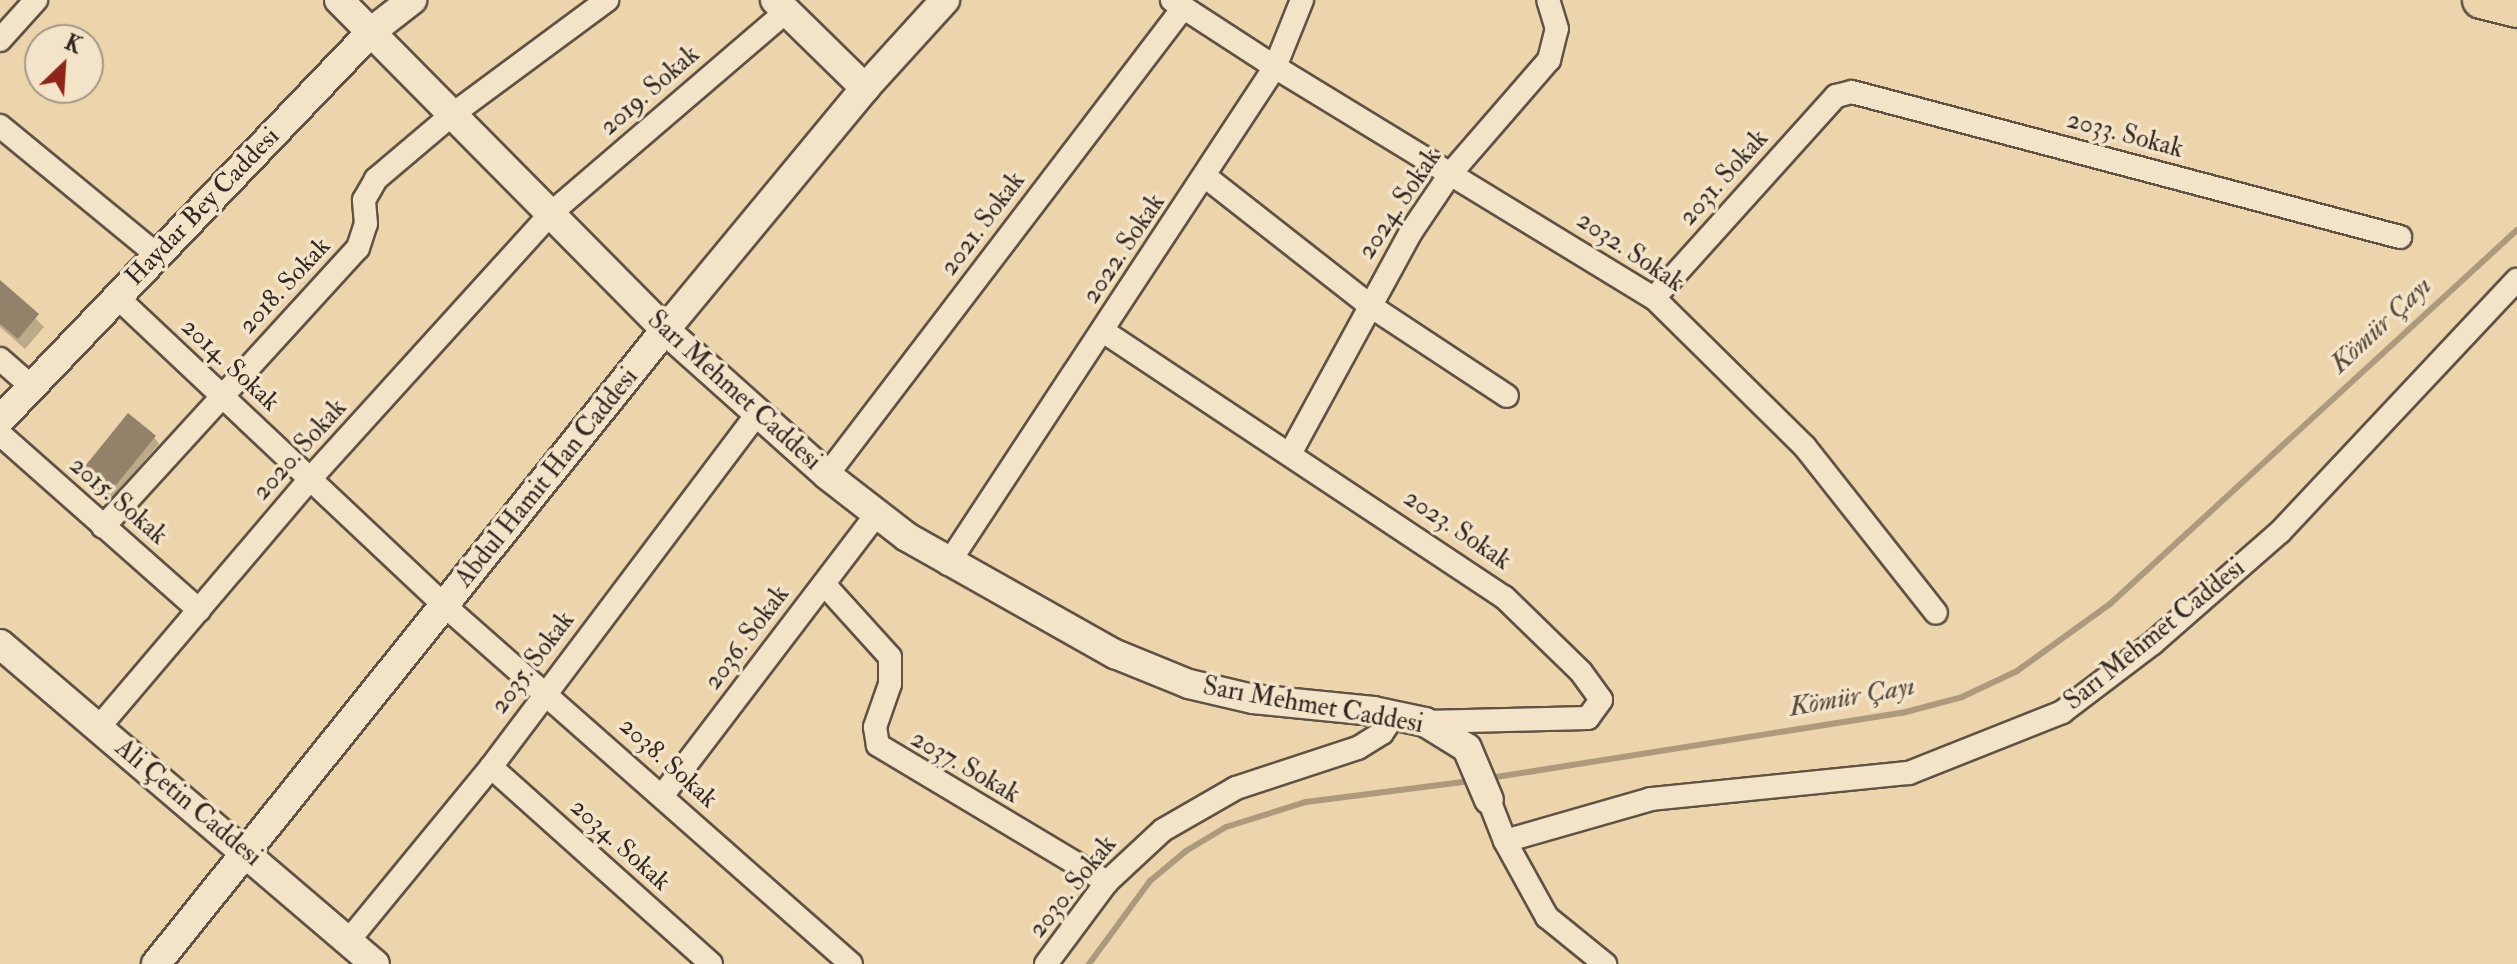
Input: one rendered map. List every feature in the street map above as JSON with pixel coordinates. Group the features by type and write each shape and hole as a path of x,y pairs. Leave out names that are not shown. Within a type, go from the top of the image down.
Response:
{"highway":[{"path":"2481,0 2517,9"}],"street":[{"path":"0,40 36,0"},
{"name":"Sarı Mehmet Caddesi","path":"339,0 665,330 757,414 876,515 948,564 1115,654 1189,684 1253,699 1395,714 1425,722 1457,739 1474,762 1505,841 1651,799 1909,773 2062,712 2153,643 2280,532 2517,280"},
{"name":"Haydar Bey Caddesi","path":"0,420 372,31 412,0"},
{"name":"2018. Sokak","path":"103,527 358,248 366,224 364,200 376,179 453,114 607,0"},
{"name":"Abdul Hamit Han Caddesi","path":"156,964 665,330 865,88 945,0"},
{"path":"1177,4 1275,67 1302,0"},
{"name":"2024. Sokak","path":"1291,452 1369,305 1451,173 1549,60 1557,29 1548,0"},
{"name":"2021. Sokak","path":"827,475 1177,4"},
{"path":"781,6 865,88"},
{"name":"2019. Sokak","path":"550,214 781,6"},
{"name":"2032. Sokak","path":"1275,67 1654,298 1805,447 1936,613"},
{"name":"2022. Sokak","path":"948,564 1206,177 1275,67"},
{"name":"2033. Sokak","path":"1836,96 1862,95 2400,237"},
{"name":"2031. Sokak","path":"1654,298 1836,96"},
{"path":"0,126 157,255"},
{"path":"1206,177 1369,305 1507,396"},
{"name":"2020. Sokak","path":"99,727 310,479 550,214"},
{"name":"2014. Sokak","path":"117,297 445,606"},
{"name":"2023. Sokak","path":"1103,331 1291,452 1504,597 1581,672 1601,700 1588,718 1425,722"},
{"path":"0,359 32,387"},
{"name":"2035. Sokak","path":"349,940 491,767 757,414"},
{"name":"2015. Sokak","path":"0,434 199,610"},
{"name":"2036. Sokak","path":"662,796 876,515"},
{"name":"2037. Sokak","path":"824,584 890,657 890,684 875,727 878,745 1107,882"},
{"name":"2038. Sokak","path":"445,606 851,964"},
{"name":"Ali Çetin Caddesi","path":"0,644 375,964"},
{"name":"2030. Sokak","path":"1046,964 1107,882 1144,845 1183,818 1236,788 1358,748 1382,733 1395,714"},
{"name":"2034. Sokak","path":"491,767 711,964"},
{"path":"1505,841 1547,917 1605,964"}],"building":[{"path":"0,280 39,314 18,339 0,324"},
{"path":"128,413 156,436 106,497 78,474"}],"waterway":[{"name":"Kömür Çayı","path":"1490,778 1902,713 1962,697 2017,671 2110,604 2517,230"},
{"name":"Kömür Çayı","path":"1089,964 1150,881 1186,851 1226,827 1306,802 1471,781"}]}
